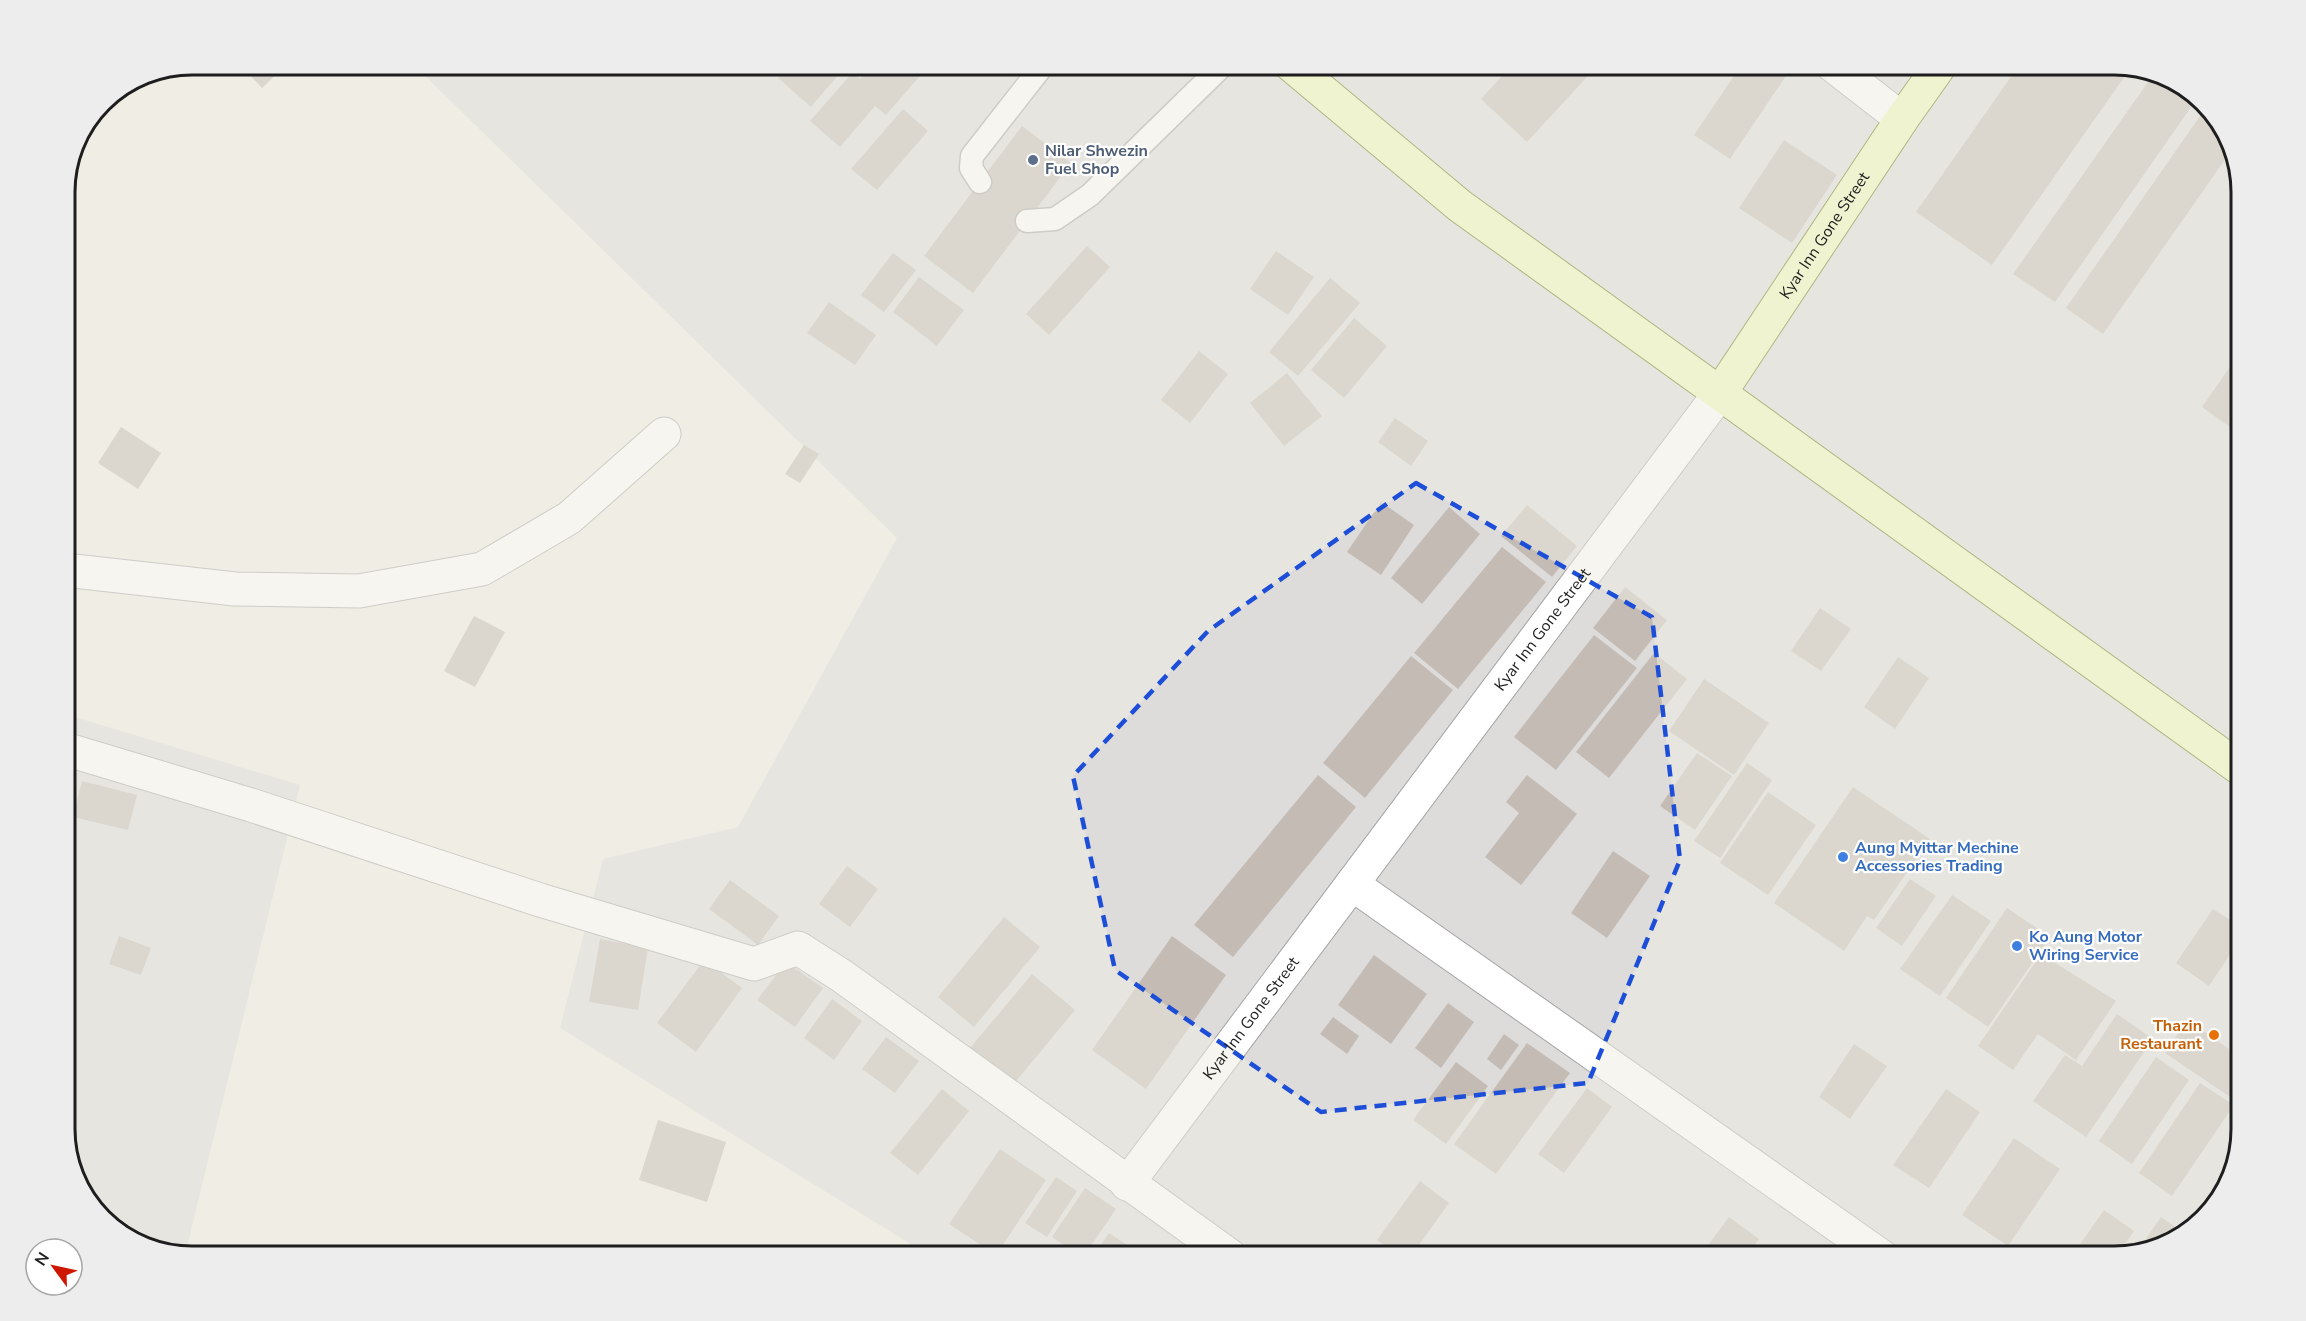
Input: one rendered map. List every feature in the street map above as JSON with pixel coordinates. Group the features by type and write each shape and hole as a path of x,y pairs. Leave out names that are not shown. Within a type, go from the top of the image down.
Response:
{"main road":[{"path":"1303,75 1460,206 2231,762"},
{"name":"Kyar Inn Gone Street","path":"1720,393 1933,75"}],"street":[{"path":"1845,75 1902,119"},
{"name":"Kyar Inn Gone Street","path":"1127,1184 1720,393"},
{"path":"75,571 235,588 359,591 482,569 569,518 664,434"},
{"path":"75,751 251,805 540,900 754,964 798,948 842,976 1214,1246"},
{"path":"1352,884 1865,1246"}],"lane":[{"path":"980,182 971,168 972,156 1035,75"},
{"path":"1027,220 1055,219 1090,195 1213,75"}],"highlighted area":[{"path":"1416,483 1652,617 1680,860 1588,1083 1321,1112 1115,970 1073,776 1208,631"}],"shaded area":[{"path":"424,75 2114,75 2144,79 2159,84 2185,99 2207,121 2225,154 2231,184 2231,1129 2227,1159 2222,1174 2207,1200 2185,1222 2159,1237 2129,1245 2114,1246 914,1246 560,1028 603,859 738,827 897,538"},
{"path":"75,717 300,785 187,1246 162,1242 127,1226 104,1206 87,1181 77,1152 75,1137"}],"building":[{"path":"250,75 276,75 262,88"},
{"path":"781,75 838,75 811,107 778,78"},
{"path":"850,75 856,75 860,79 863,75 921,75 886,115 875,106 840,147 810,121"},
{"path":"1503,75 1589,75 1527,142 1481,99"},
{"path":"1735,75 1787,75 1730,159 1694,135"},
{"path":"2012,75 2125,76 1992,265 1916,212"},
{"path":"2149,81 2172,91 2192,105 2055,302 2013,274"},
{"path":"903,109 928,131 877,190 851,169"},
{"path":"2201,114 2219,140 2226,158 2103,334 2066,308"},
{"path":"1022,126 1071,163 973,293 924,256"},
{"path":"1784,140 1837,175 1792,243 1739,208"},
{"path":"1087,246 1110,267 1049,335 1026,314"},
{"path":"1276,251 1314,277 1288,315 1250,289"},
{"path":"893,253 916,270 884,312 861,295"},
{"path":"919,277 964,310 937,346 893,312"},
{"path":"1330,278 1360,303 1298,376 1269,352"},
{"path":"829,302 876,335 855,365 807,333"},
{"path":"1354,318 1387,346 1344,398 1311,370"},
{"path":"1199,351 1228,374 1190,423 1161,400"},
{"path":"2231,365 2231,428 2202,407"},
{"path":"1287,373 1322,416 1284,446 1250,403"},
{"path":"1395,418 1428,441 1411,466 1378,442"},
{"path":"121,427 161,453 138,489 98,463"},
{"path":"804,445 819,454 800,483 785,474"},
{"path":"1381,502 1414,525 1381,575 1347,552"},
{"path":"1527,505 1577,546 1552,577 1501,536"},
{"path":"1449,507 1480,534 1422,604 1391,578"},
{"path":"1502,547 1546,582 1458,689 1414,653"},
{"path":"1625,587 1667,620 1635,661 1593,628"},
{"path":"1820,608 1851,629 1821,671 1791,651"},
{"path":"474,616 505,632 475,687 444,671"},
{"path":"1594,635 1637,668 1556,770 1514,737"},
{"path":"1654,653 1687,679 1609,778 1576,752"},
{"path":"1411,656 1453,690 1365,798 1323,763"},
{"path":"1898,657 1929,678 1895,729 1864,707"},
{"path":"1704,679 1769,723 1734,775 1669,731"},
{"path":"1697,753 1732,776 1695,830 1660,806"},
{"path":"1747,763 1772,780 1720,858 1694,841"},
{"path":"1318,775 1356,807 1233,957 1194,925"},
{"path":"1527,775 1577,814 1521,885 1485,857 1519,813 1506,802"},
{"path":"82,781 137,795 128,830 75,817"},
{"path":"1853,787 1930,839 1874,920 1867,916 1844,951 1774,903"},
{"path":"1768,792 1816,825 1768,895 1720,863"},
{"path":"1613,851 1650,876 1607,938 1571,913"},
{"path":"847,866 878,889 850,927 819,904"},
{"path":"1910,879 1936,896 1902,946 1876,928"},
{"path":"730,880 779,916 758,945 709,909"},
{"path":"1952,895 1991,921 1940,996 1900,969"},
{"path":"2007,908 2050,937 1988,1027 1946,998"},
{"path":"2213,909 2231,921 2231,953 2209,986 2176,963"},
{"path":"1004,917 1040,947 974,1027 938,997"},
{"path":"119,936 151,948 141,975 109,964"},
{"path":"1172,936 1226,975 1146,1089 1092,1050"},
{"path":"600,939 648,948 638,1010 589,1002"},
{"path":"2041,954 2116,1001 2076,1060 2038,1034 2013,1070 1978,1046"},
{"path":"1374,955 1427,994 1391,1044 1338,1005"},
{"path":"704,960 742,988 696,1052 657,1023"},
{"path":"786,962 823,988 795,1027 757,1000"},
{"path":"1032,974 1075,1010 1013,1085 970,1048"},
{"path":"832,999 862,1021 834,1060 804,1038"},
{"path":"1448,1003 1474,1022 1441,1068 1415,1048"},
{"path":"2117,1014 2153,1039 2086,1137 2033,1101 2065,1055 2082,1066"},
{"path":"1333,1017 1359,1036 1347,1054 1320,1034"},
{"path":"2187,1020 2231,1050 2231,1098 2165,1053"},
{"path":"1504,1034 1519,1045 1501,1070 1487,1059"},
{"path":"886,1037 919,1061 895,1093 862,1069"},
{"path":"1527,1043 1570,1073 1496,1174 1454,1144"},
{"path":"1854,1044 1887,1066 1850,1119 1819,1097"},
{"path":"2156,1057 2189,1080 2132,1164 2099,1141"},
{"path":"1456,1062 1488,1086 1446,1144 1413,1120"},
{"path":"2200,1083 2231,1103 2231,1109 2172,1196 2139,1173"},
{"path":"1587,1088 1612,1107 1564,1173 1538,1154"},
{"path":"942,1089 969,1111 918,1175 890,1153"},
{"path":"1946,1089 1980,1112 1929,1188 1893,1165"},
{"path":"658,1120 726,1142 707,1202 639,1180"},
{"path":"2014,1138 2060,1169 2008,1246 1962,1215"},
{"path":"1000,1149 1046,1180 1002,1246 982,1246 949,1224"},
{"path":"1056,1177 1077,1191 1047,1237 1025,1223"},
{"path":"1420,1181 1449,1203 1418,1246 1386,1246 1377,1240"},
{"path":"1085,1188 1116,1209 1091,1246 1065,1246 1052,1237"},
{"path":"2104,1210 2134,1231 2124,1245 2079,1246"},
{"path":"1729,1217 1759,1239 1754,1246 1707,1246"},
{"path":"2161,1217 2176,1227 2159,1237 2144,1242"},
{"path":"1109,1233 1129,1246 1100,1246"}],"place":[{"name":"Nilar Shwezin Fuel Shop","path":"1033,160"},
{"name":"Aung Myittar Mechine Accessories Trading","path":"1843,857"},
{"name":"Ko Aung Motor Wiring Service","path":"2017,946"},
{"name":"Thazin Restaurant","path":"2214,1035"}]}
